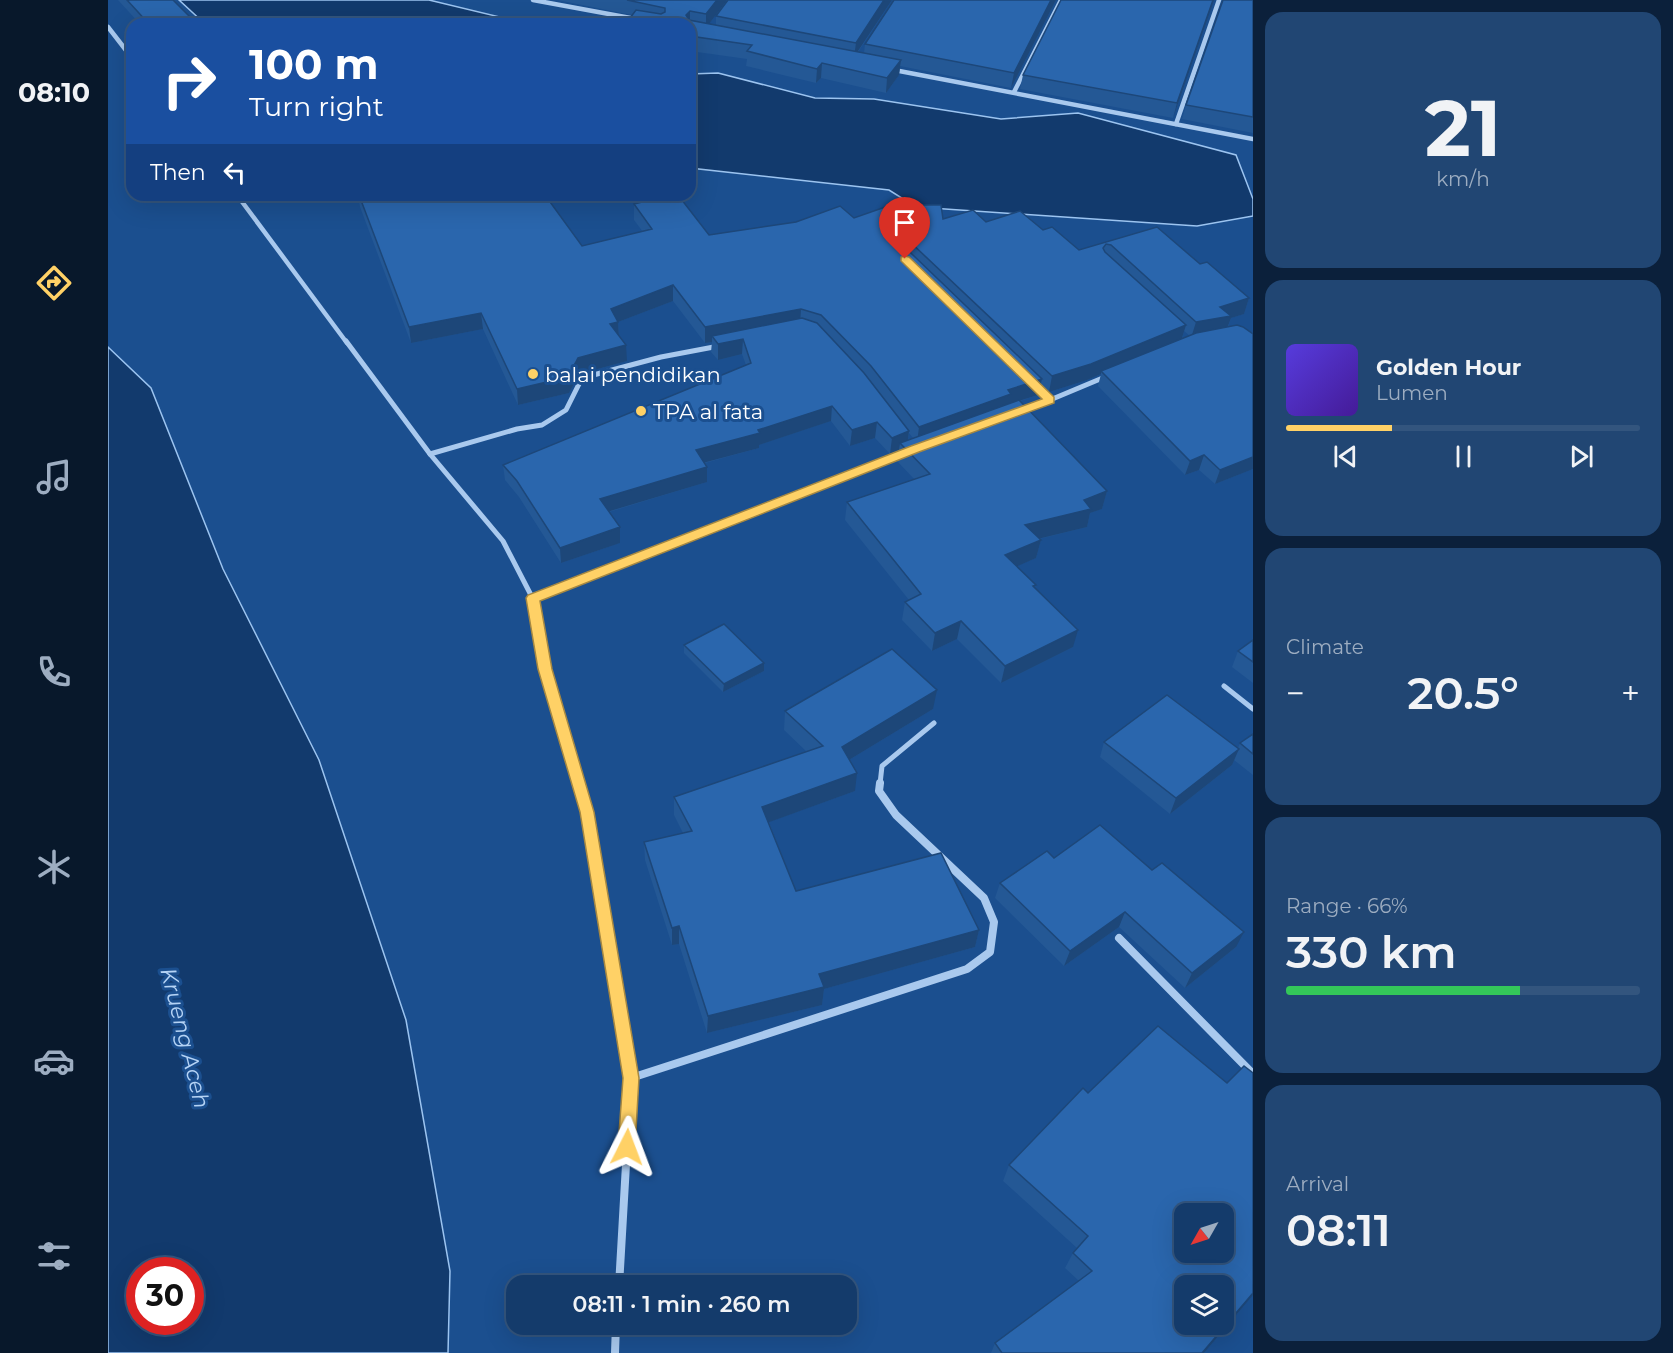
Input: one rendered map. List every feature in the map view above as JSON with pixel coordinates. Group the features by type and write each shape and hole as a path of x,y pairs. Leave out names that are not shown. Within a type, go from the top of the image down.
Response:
{"street":[{"path":"533,0 629,18"},
{"path":"563,5 568,0"},
{"path":"1014,92 1060,0"},
{"path":"1176,124 1219,0"},
{"path":"108,27 126,50"},
{"path":"890,69 1253,140"},
{"path":"241,201 430,454 503,541 533,598 545,669 587,812 631,1078 620,1275"},
{"path":"430,454 517,429 542,425 566,410 582,378 661,357 730,344"},
{"path":"1017,412 1114,374"},
{"path":"1034,384 1050,400"},
{"path":"533,598 915,449"},
{"path":"1224,686 1253,709"},
{"path":"631,1078 967,969 990,952 994,922 984,898 896,815 879,791 882,766 934,723"},
{"path":"1119,938 1253,1074"},
{"path":"615,1353 616,1335"}],"water":[{"path":"179,0 429,0 504,18 198,18"},
{"path":"718,73 815,98 874,99 1001,119 1078,113 1236,155 1253,199 1253,216 1197,226 916,207 889,190 696,169 696,74"},
{"name":"Krueng Aceh","path":"108,347 151,388 223,569 319,760 406,1020 450,1271 448,1353 108,1353"}],"building":[{"path":"127,0 173,0 191,18 144,18"},
{"path":"627,0 717,0 706,14 690,11 686,15 688,18 630,18 636,10 661,14 665,12 665,8"},
{"path":"728,0 884,0 856,43 716,16"},
{"path":"894,0 1051,0 1014,73 865,44"},
{"path":"1061,0 1213,0 1177,103 1023,75"},
{"path":"1223,0 1253,0 1253,117 1186,105"},
{"path":"696,21 901,60 887,78 822,63 817,69 747,51 752,45 696,37"},
{"path":"361,201 549,201 582,246 652,229 634,204 646,201 683,201 709,235 796,222 840,206 854,218 891,205 941,205 943,219 973,210 986,222 1020,211 1043,230 1052,227 1079,250 1157,227 1200,264 1207,262 1249,298 1220,307 1231,316 1196,322 1111,245 1106,244 1103,248 1105,252 1186,325 1091,364 1052,376 890,223 887,226 888,231 1042,379 1008,390 1011,394 919,427 871,366 821,315 801,309 705,327 673,285 611,309 618,322 610,324 626,345 578,358 568,377 517,389 481,313 409,327"},
{"path":"802,318 817,323 864,373 909,431 892,438 877,422 852,430 832,406 758,430 760,433 696,450 707,467 600,499 620,527 560,548 517,481 503,465 751,363 743,339 718,344 712,336"},
{"path":"1237,325 1253,334 1253,457 1220,470 1204,455 1190,461 1101,371 1196,333"},
{"path":"1019,400 1107,491 1084,500 1091,509 1025,525 1041,540 1005,555 1078,630 1005,666 961,621 935,633 905,602 921,594 847,502 930,474 900,443"},
{"path":"724,624 764,663 724,684 684,645"},
{"path":"1253,640 1253,662 1238,651"},
{"path":"892,649 937,690 842,747 857,773 762,807 796,891 941,853 979,930 819,974 824,987 708,1016 679,926 672,928 644,842 692,831 674,797 823,746 785,711"},
{"path":"1167,695 1239,749 1176,798 1104,742"},
{"path":"1253,734 1253,754 1240,743"},
{"path":"1100,825 1152,870 1162,863 1244,932 1192,973 1125,912 1070,951 1000,883 1047,851 1054,858"},
{"path":"1158,1026 1227,1083 1244,1066 1253,1073 1253,1293 1234,1315 1234,1275 1174,1275 1174,1335 1217,1335 1202,1353 1002,1353 995,1343 1092,1271 1073,1253 1088,1236 1009,1165 1083,1088 1088,1093"}],"place":[{"name":"balai pendidikan","path":"533,374"},
{"name":"TPA al fata","path":"641,411"}],"route":[{"path":"627,1147 631,1078 587,812 545,669 533,598 915,449 1050,400 905,259"}]}
